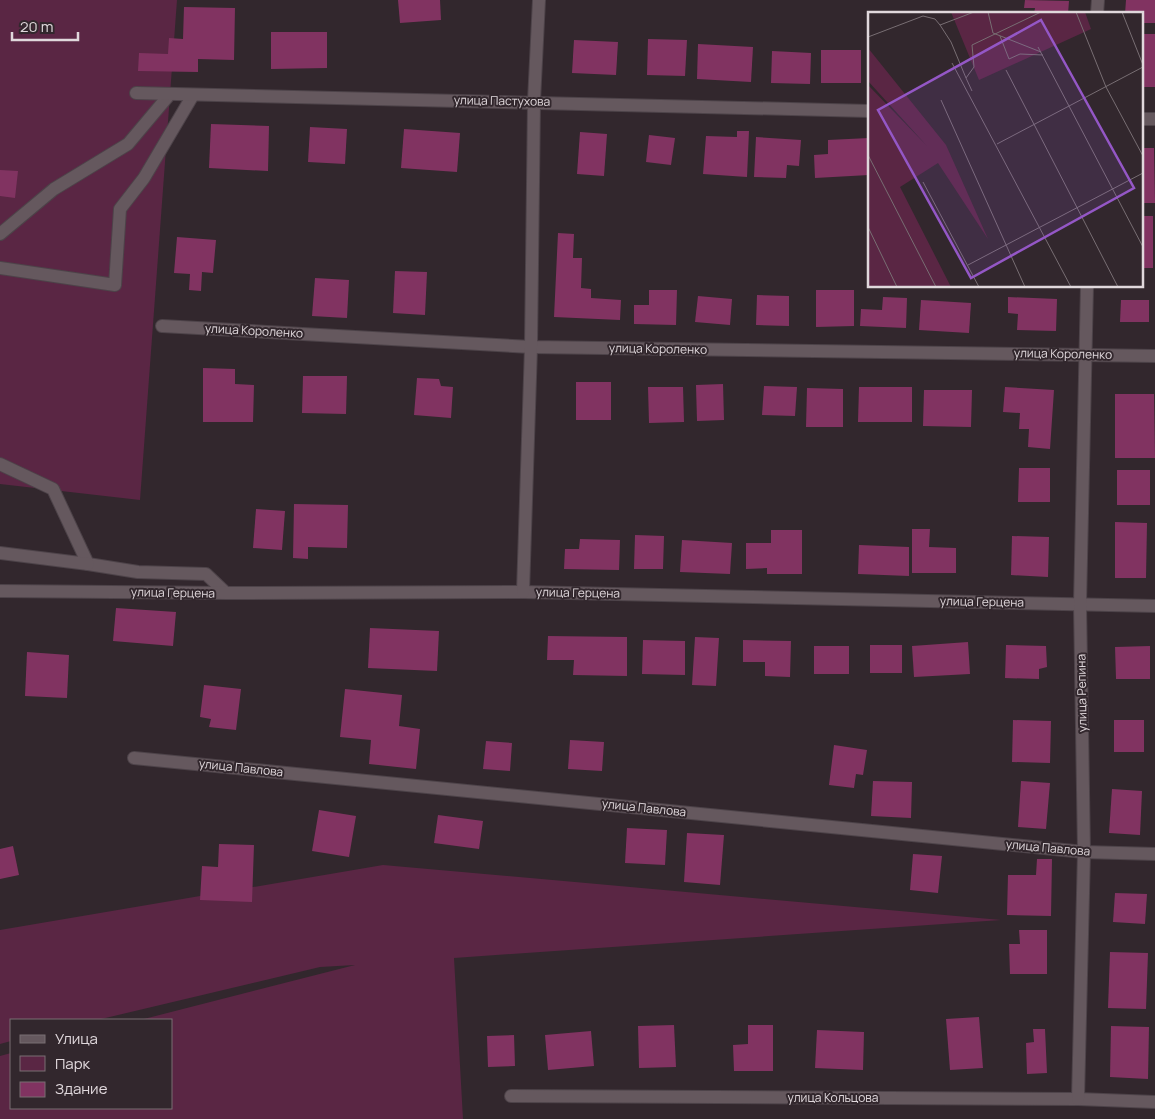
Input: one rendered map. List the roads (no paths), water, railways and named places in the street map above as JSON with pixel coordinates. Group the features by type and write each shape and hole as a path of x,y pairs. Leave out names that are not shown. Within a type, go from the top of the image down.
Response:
{"street":[{"path":"523,592 531,347 534,101 539,0"},
{"name":"улица Пастухова","path":"136,93 534,101 868,111"},
{"path":"0,234 54,188 128,144 170,94"},
{"path":"0,268 114,285 120,209 144,178 193,94"},
{"path":"1142,119 1155,119"},
{"name":"улица Репина","path":"1078,1099 1084,852 1080,604 1087,288"},
{"name":"улица Короленко","path":"162,326 531,347 1155,356"},
{"path":"0,464 53,488 88,564"},
{"path":"0,552 138,572 206,574 226,593"},
{"name":"улица Герцена","path":"0,591 226,593 523,592 1155,606"},
{"name":"улица Павлова","path":"134,758 1084,852 1155,854"},
{"name":"улица Кольцова","path":"511,1096 1078,1099 1155,1102"}]}
